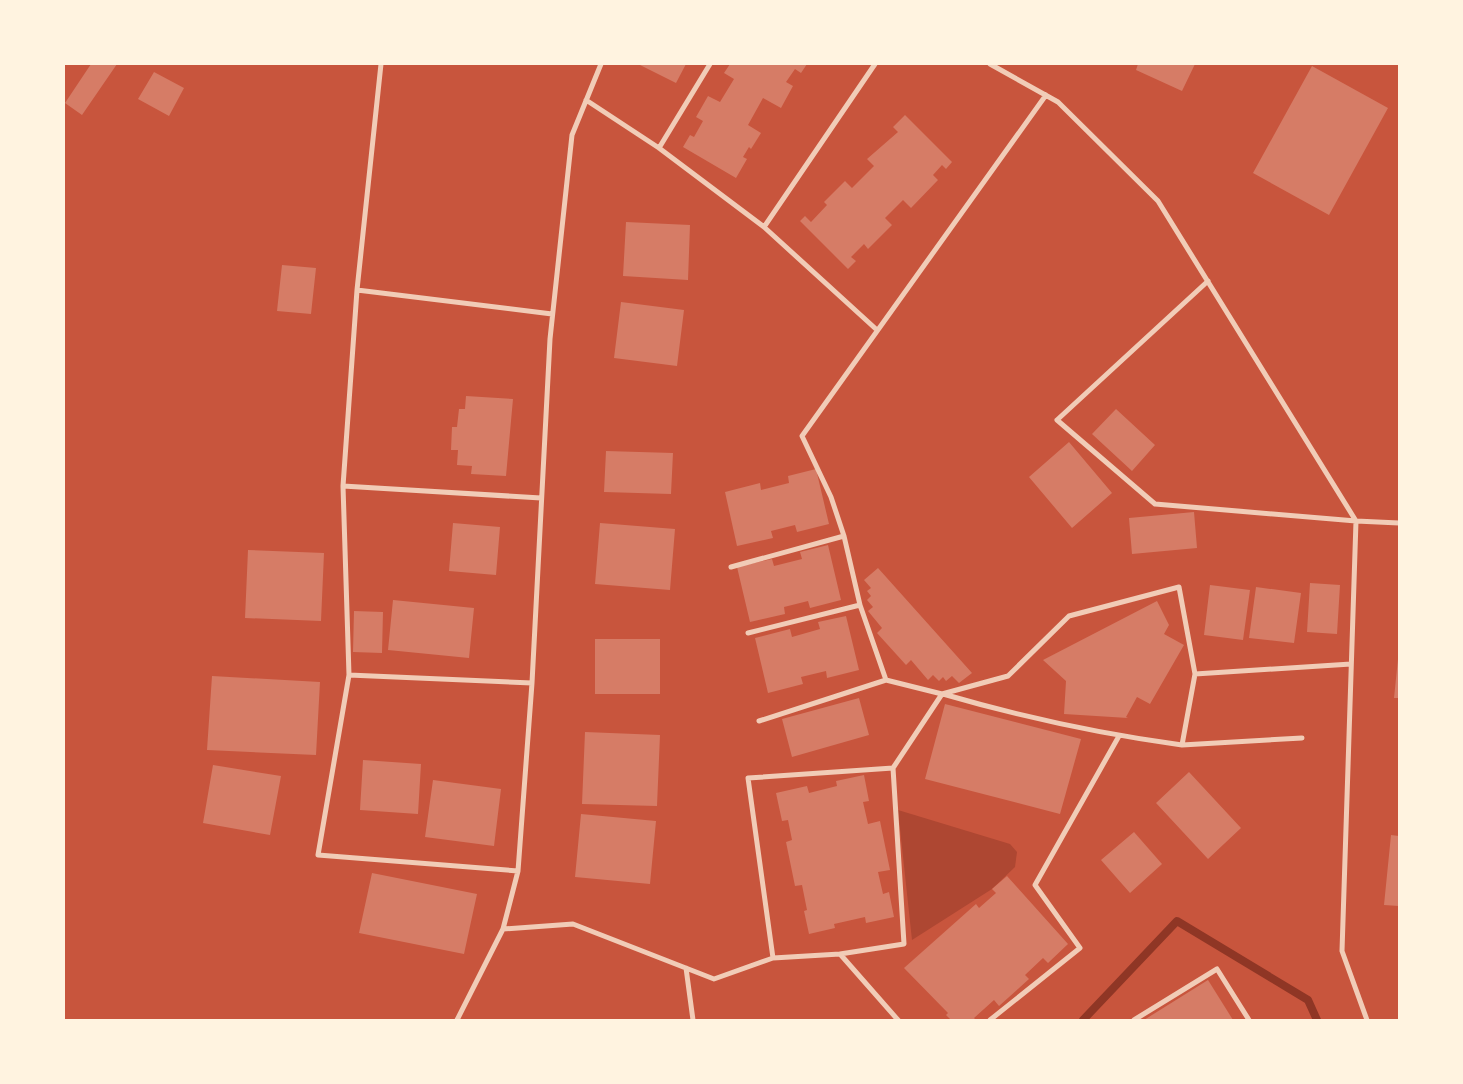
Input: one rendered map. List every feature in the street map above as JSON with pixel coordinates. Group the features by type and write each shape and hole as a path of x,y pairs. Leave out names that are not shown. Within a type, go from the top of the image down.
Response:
{"street":[{"path":"381,64 357,290 343,486 349,675 318,855 518,871"},
{"path":"457,1020 503,929 518,871 532,683 552,314 572,135 601,64"},
{"path":"659,148 710,64"},
{"path":"764,228 875,64"},
{"path":"990,64 1058,102 1158,201 1356,521 1342,951 1367,1020"},
{"path":"886,680 860,605 844,536 831,497 802,436 1046,95"},
{"path":"586,100 659,148 764,228 877,330"},
{"path":"1208,281 1057,420 1155,504 1356,521 1399,522"},
{"path":"357,290 552,314"},
{"path":"343,486 541,498"},
{"path":"731,567 844,536"},
{"path":"503,929 573,924 714,980 773,958 840,954 904,944 893,768 942,694 1008,676 1069,616 1179,587 1195,674 1182,745"},
{"path":"748,633 860,605"},
{"path":"1195,674 1351,664"},
{"path":"349,675 532,683"},
{"path":"759,721 886,680 1010,713 1120,736 1182,745 1302,738"},
{"path":"990,1020 1080,948 1035,885 1120,736"},
{"path":"773,958 748,778 893,768"},
{"path":"840,954 898,1020"},
{"path":"686,968 693,1020"},
{"path":"1134,1020 1217,969 1249,1020"}],"shaded area":[{"path":"898,810 1010,844 1017,852 1015,867 992,889 912,940"}],"building":[{"path":"91,64 117,64 82,115 65,103"},
{"path":"638,64 686,64 676,83"},
{"path":"730,64 807,64 801,73 795,69 786,82 793,86 781,108 763,98 748,125 761,133 751,149 749,147 743,157 747,159 736,178 683,147 690,135 694,137 703,121 696,117 708,96 720,102 734,79 724,73"},
{"path":"1138,64 1195,64 1182,91 1136,70"},
{"path":"1312,66 1388,108 1329,215 1253,173"},
{"path":"154,72 184,88 169,116 138,99"},
{"path":"905,115 952,162 946,169 942,165 933,175 938,180 911,208 903,200 885,218 892,225 868,249 864,244 851,257 856,261 848,269 800,221 805,216 811,222 827,205 824,202 845,181 852,188 874,166 867,159 898,132 893,127"},
{"path":"626,222 690,225 688,280 623,276"},
{"path":"282,265 316,268 311,314 277,311"},
{"path":"621,302 684,310 677,366 614,358"},
{"path":"466,396 513,399 506,476 471,474 472,466 457,465 458,450 451,450 452,427 457,427 459,409 465,409"},
{"path":"1116,409 1155,445 1132,471 1092,434"},
{"path":"1069,442 1112,493 1072,528 1029,477"},
{"path":"606,451 673,453 671,494 604,492"},
{"path":"816,469 829,524 797,532 795,525 771,531 773,538 737,546 725,492 760,483 761,490 789,483 788,476"},
{"path":"1194,512 1197,548 1132,554 1129,518"},
{"path":"453,523 500,527 496,575 449,571"},
{"path":"600,523 675,529 670,590 595,584"},
{"path":"828,545 841,600 810,608 808,601 784,607 785,614 750,622 737,567 772,559 774,566 802,559 800,552"},
{"path":"248,550 324,553 321,621 245,618"},
{"path":"878,568 972,673 959,683 952,676 946,681 943,677 939,681 933,675 928,680 911,660 906,665 877,633 882,628 868,611 873,607 867,600 871,596 867,591 871,588 864,580"},
{"path":"1310,583 1340,585 1337,634 1307,632"},
{"path":"1210,585 1250,590 1243,640 1204,635"},
{"path":"1256,587 1301,593 1294,643 1249,638"},
{"path":"393,600 474,608 469,658 388,650"},
{"path":"1157,601 1169,625 1164,634 1184,645 1150,704 1137,697 1126,717 1128,718 1064,714 1066,681 1043,660"},
{"path":"354,611 383,612 382,653 353,652"},
{"path":"846,616 859,670 827,678 826,671 801,677 803,684 768,693 755,638 790,629 792,637 820,629 818,622"},
{"path":"595,639 660,639 660,694 595,694"},
{"path":"1398,659 1399,698 1394,698"},
{"path":"212,676 320,682 316,755 207,750"},
{"path":"859,698 869,735 792,757 782,719"},
{"path":"945,704 1081,739 1060,814 925,779"},
{"path":"585,732 660,735 657,806 582,804"},
{"path":"363,760 421,764 418,814 360,810"},
{"path":"213,765 281,776 270,835 203,823"},
{"path":"1189,772 1241,828 1208,859 1156,803"},
{"path":"864,775 869,801 863,802 868,824 880,821 890,870 878,872 883,894 889,892 894,917 866,923 865,917 834,924 835,928 809,934 804,911 807,910 802,885 795,886 786,842 792,840 788,820 782,821 776,793 807,786 809,793 837,786 836,781"},
{"path":"433,780 501,789 494,846 425,837"},
{"path":"581,814 656,821 650,884 575,877"},
{"path":"1134,832 1162,864 1130,893 1101,860"},
{"path":"1391,835 1399,836 1399,906 1384,905"},
{"path":"372,873 477,894 464,954 359,933"},
{"path":"1007,876 1068,944 1048,963 1043,958 1025,975 1029,979 999,1006 994,1000 974,1018 976,1020 951,1020 946,1015 948,1013 904,968 976,904 979,908 996,893 992,889"},
{"path":"1208,980 1233,1020 1144,1020"}],"waterway":[{"path":"1083,1020 1177,921 1308,1000 1317,1020"}]}
